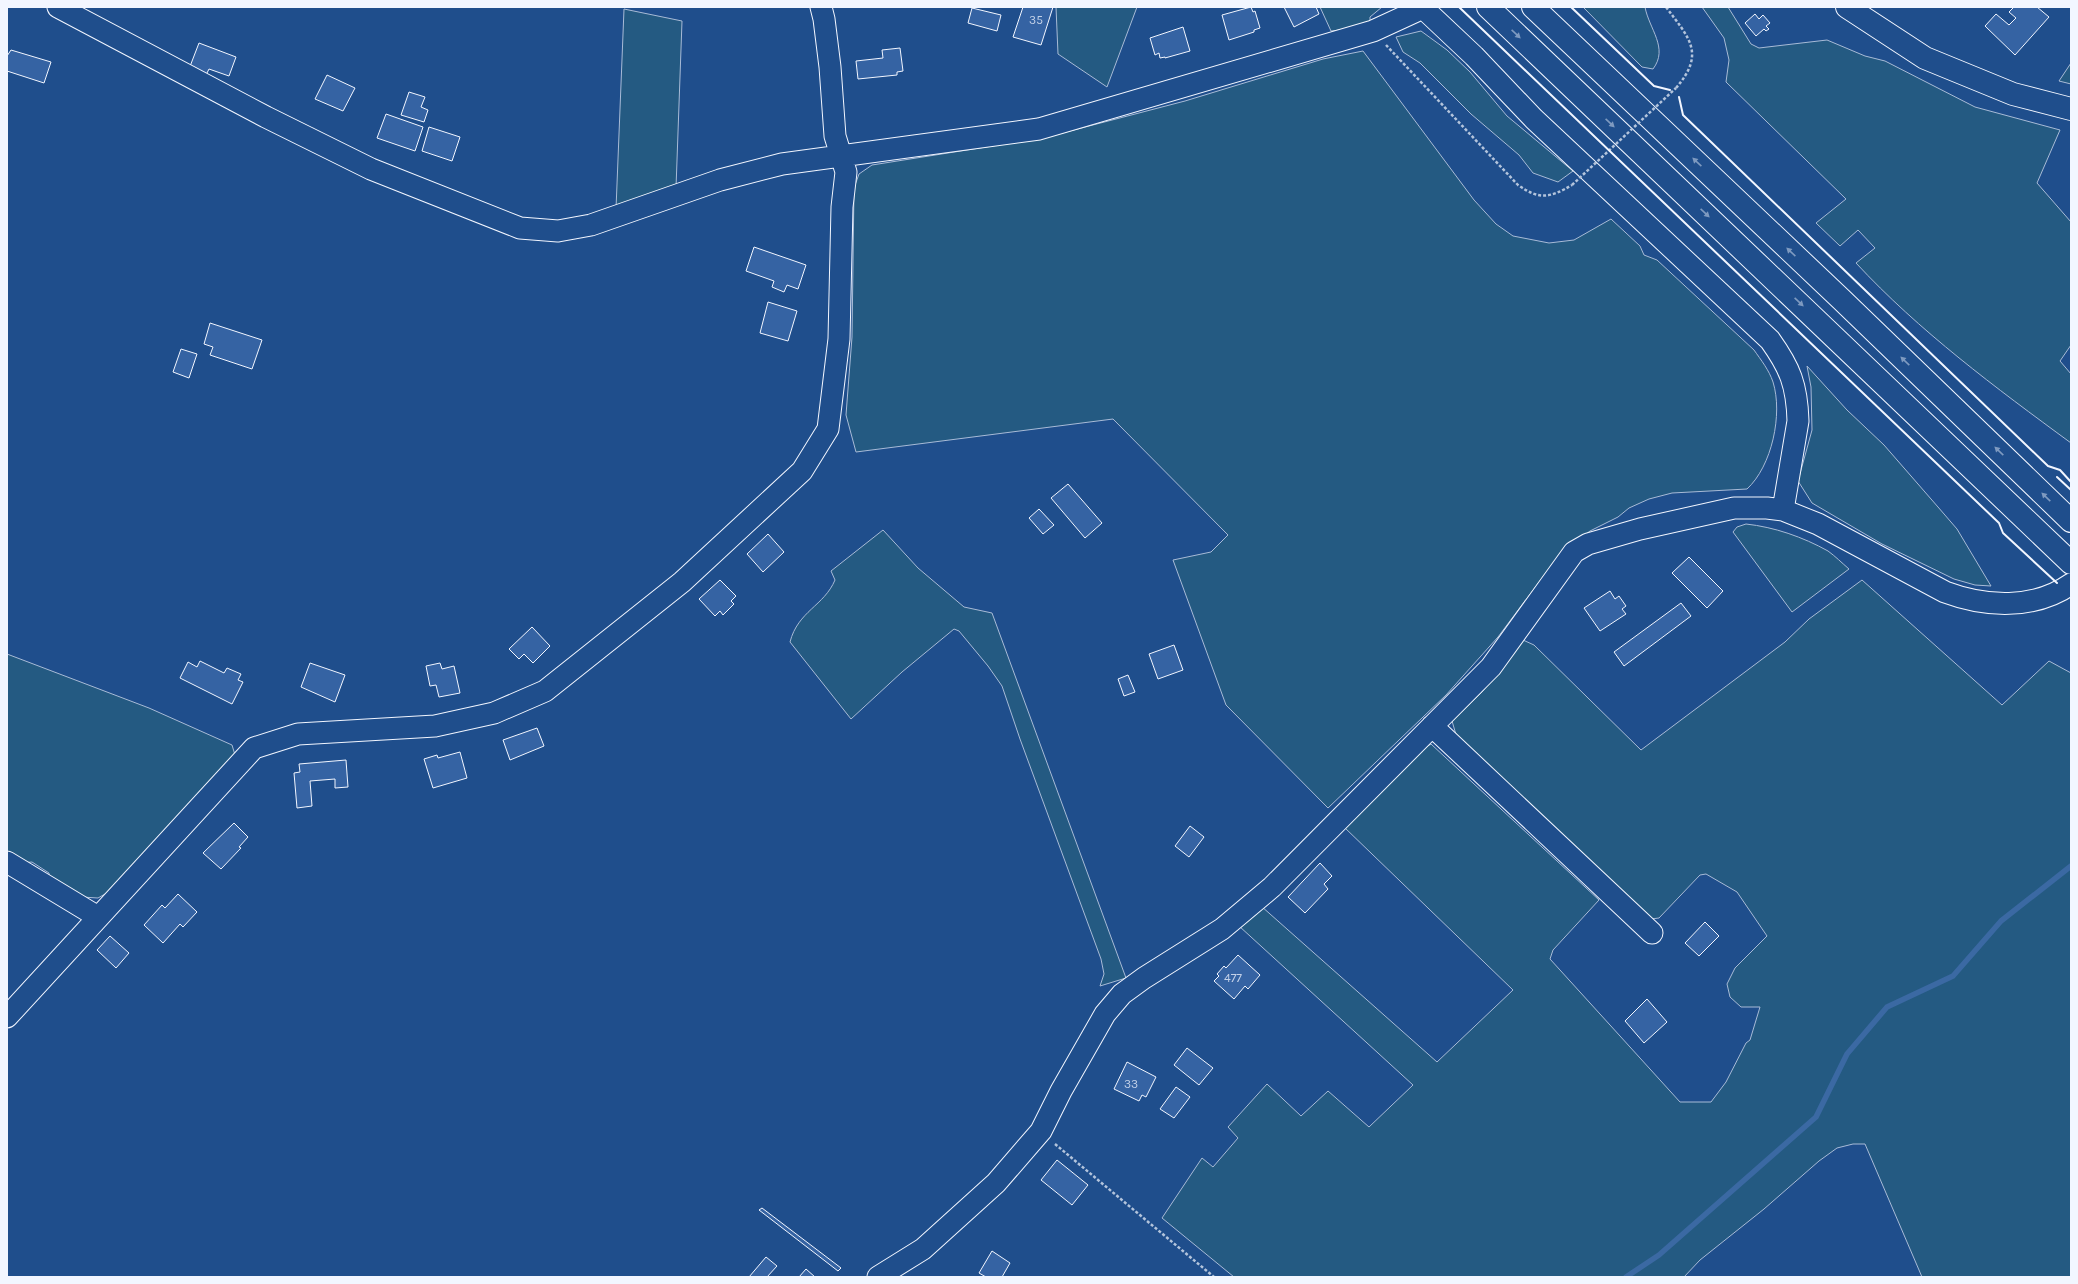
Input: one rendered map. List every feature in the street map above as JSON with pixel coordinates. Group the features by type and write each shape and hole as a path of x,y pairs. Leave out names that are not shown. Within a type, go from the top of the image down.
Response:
{"main road":[{"path":"1488,7 2071,563"},
{"path":"1533,7 1835,294 2068,519"},
{"path":"1847,7 1925,58 2013,94 2071,109"}],"street":[{"path":"58,7 266,118 371,168 520,228 558,231 591,225 720,180 782,164 841,158 1039,129 1372,31 1423,7 1474,56 1534,119 1770,340 1786,363 1794,384 1798,406 1798,420 1783,510"},
{"path":"7,1017 254,748 298,734 435,726 494,713 544,691 682,582 802,471 828,429 839,339 842,207 846,172 841,158 832,118 830,67 821,7"},
{"path":"878,1277 923,1249 996,1183 1041,1131 1105,1014 1122,994 1144,978 1222,929 1272,887 1491,667 1574,552 1588,544 1640,528 1734,508 1761,508 1783,510 1818,524 1945,592 1962,598 1979,602 2017,603 2035,600 2053,594 2071,584"},
{"path":"1432,726 1652,933"},
{"path":"7,862 98,917"}],"path":[{"path":"1372,31 1518,185 1531,194 1546,196 1559,193 1572,185 1687,76 1691,65 1693,52 1687,34 1666,7"},
{"path":"1041,1131 1214,1277"}],"shaded area":[{"path":"1056,7 1137,7 1107,87 1058,54"},
{"path":"1320,7 1382,7 1370,17 1370,21 1349,29 1331,31"},
{"path":"1583,7 1645,7 1659,46 1659,54 1653,69 1642,67"},
{"path":"1702,7 1728,7 1751,44 1759,48 1827,40 1865,56 1885,61 1975,107 2060,130 2037,183 2071,222 2071,345 2060,361 2071,374 2071,443 1959,358 1880,288 1856,263 1875,248 1858,230 1840,246 1816,223 1846,199 1726,82 1729,60 1724,38"},
{"path":"624,9 682,21 676,188 616,209"},
{"path":"1421,31 1447,50 1470,72 1507,116 1573,171 1558,182 1533,173 1519,155 1471,114 1420,63 1403,52 1396,37"},
{"path":"1363,51 1474,200 1496,224 1513,236 1549,243 1574,240 1611,219 1640,246 1644,255 1657,260 1754,350 1765,365 1773,382 1777,409 1776,424 1769,453 1756,479 1747,489 1672,493 1649,499 1629,508 1618,517 1590,531 1560,554 1498,637 1446,695 1328,808 1226,705 1173,560 1211,552 1228,535 1113,419 856,452 846,415 852,337 854,188 859,174 872,165 1043,138 1185,101 1323,59"},
{"path":"2071,63 2071,84 2059,81"},
{"path":"1807,366 1847,410 1884,445 1957,529 1991,586 1975,585 1954,579 1882,544 1812,503 1798,481 1812,430 1811,387"},
{"path":"1746,524 1778,530 1809,541 1828,551 1849,569 1792,612 1733,532 1737,527"},
{"path":"883,530 918,568 964,607 992,613 1126,978 1100,986 1104,974 1101,959 1002,686 988,666 959,631 954,629 902,672 851,719 790,642 799,623 830,589 835,580 831,571"},
{"path":"1862,580 2002,705 2049,661 2071,673 2071,1277 1922,1277 1865,1144 1853,1144 1837,1148 1819,1161 1764,1209 1700,1260 1684,1277 1234,1277 1162,1218 1202,1158 1213,1167 1238,1138 1228,1127 1267,1084 1301,1116 1328,1091 1369,1127 1413,1085 1239,926 1261,906 1437,1062 1513,990 1344,827 1423,749 1431,744 1599,900 1553,950 1550,959 1680,1102 1711,1102 1726,1082 1746,1043 1750,1040 1760,1007 1741,1007 1730,997 1727,984 1735,968 1767,936 1737,892 1706,874 1700,875 1659,918 1651,919 1457,738 1452,721 1482,692 1523,640 1534,645 1641,750 1785,642 1809,619"},
{"path":"7,654 149,708 232,745 235,755 112,890 98,898 82,897 49,881 49,873 32,862 20,863 7,854"}],"building":[{"path":"1023,7 1053,7 1041,45 1013,37"},
{"path":"1251,7 1253,12 1255,11 1260,28 1254,30 1254,32 1229,40 1222,15"},
{"path":"1284,7 1316,7 1319,14 1294,27"},
{"path":"2014,7 2037,7 2049,17 2015,55 1985,26 1996,14 2009,25 2016,18 2009,12"},
{"path":"972,8 1001,15 997,31 968,23"},
{"path":"1755,14 1759,19 1763,15 1770,23 1766,26 1769,29 1766,31 1764,29 1756,36 1745,23"},
{"path":"1183,27 1190,51 1165,58 1160,58 1159,53 1155,55 1150,38"},
{"path":"199,43 236,57 229,76 209,69 205,77 189,69"},
{"path":"900,48 903,71 897,72 897,75 858,79 856,61 883,58 882,50"},
{"path":"11,50 51,62 44,83 7,71 7,56"},
{"path":"327,75 355,88 343,111 315,99"},
{"path":"409,92 425,97 421,107 428,110 424,122 401,115"},
{"path":"386,114 423,127 415,151 377,138"},
{"path":"429,127 460,137 452,161 422,151"},
{"path":"754,247 806,265 798,289 787,285 784,292 772,287 774,281 746,271"},
{"path":"768,302 797,311 788,341 760,333"},
{"path":"210,323 262,340 252,369 210,355 213,347 204,344"},
{"path":"181,349 197,354 189,378 173,372"},
{"path":"1068,484 1102,523 1085,538 1051,498"},
{"path":"1039,509 1054,525 1043,534 1029,518"},
{"path":"768,534 784,552 763,572 747,554"},
{"path":"1689,557 1723,591 1707,608 1672,573"},
{"path":"720,580 736,596 731,601 734,604 723,615 720,611 715,616 699,599"},
{"path":"1610,591 1615,599 1619,596 1626,606 1622,609 1626,614 1600,631 1584,608"},
{"path":"1681,603 1691,616 1624,666 1614,652"},
{"path":"532,627 550,646 533,663 524,654 519,659 509,649"},
{"path":"1174,645 1183,670 1158,679 1149,654"},
{"path":"200,661 224,673 227,668 241,674 238,680 243,682 232,704 180,678 188,662 197,667"},
{"path":"310,663 345,675 335,702 301,687"},
{"path":"440,663 442,669 454,666 460,693 439,697 436,685 430,686 426,666"},
{"path":"1128,675 1135,692 1124,696 1118,679"},
{"path":"537,728 544,746 510,760 503,740"},
{"path":"460,752 467,778 433,788 424,759 437,755 438,758"},
{"path":"346,760 348,787 335,788 335,779 310,781 312,806 297,808 294,773 300,772 299,764"},
{"path":"234,823 248,837 239,847 241,848 221,869 203,853"},
{"path":"1190,826 1204,837 1189,857 1175,846"},
{"path":"1320,863 1332,876 1324,884 1328,889 1305,913 1288,897"},
{"path":"178,894 197,912 183,927 180,924 163,943 144,925 162,905 165,908"},
{"path":"1705,922 1719,936 1699,956 1685,943"},
{"path":"110,936 129,953 116,968 97,950"},
{"path":"1238,955 1260,975 1248,989 1245,986 1234,999 1214,981 1219,976 1217,974 1224,966 1226,968"},
{"path":"1647,999 1667,1022 1644,1043 1625,1021"},
{"path":"1187,1048 1213,1068 1199,1085 1174,1065"},
{"path":"1127,1062 1156,1077 1146,1097 1142,1095 1139,1101 1114,1089"},
{"path":"1176,1087 1190,1097 1174,1118 1160,1109"},
{"path":"1057,1160 1088,1185 1072,1205 1041,1180"},
{"path":"762,1208 841,1268 838,1271 759,1210"},
{"path":"992,1251 1010,1263 1002,1277 986,1277 979,1273"},
{"path":"766,1257 777,1266 767,1277 749,1277"},
{"path":"806,1269 815,1277 799,1277"}],"waterway":[{"path":"1626,1277 1659,1255 1816,1117 1847,1054 1887,1007 1953,976 2001,921 2071,866"}],"wall":[{"path":"1459,7 1999,523 2003,533 2057,583"},
{"path":"1571,7 1654,86 1670,90"},
{"path":"1679,97 1683,115 2048,466 2060,470 2071,482"},
{"path":"2057,477 2071,490"}]}
